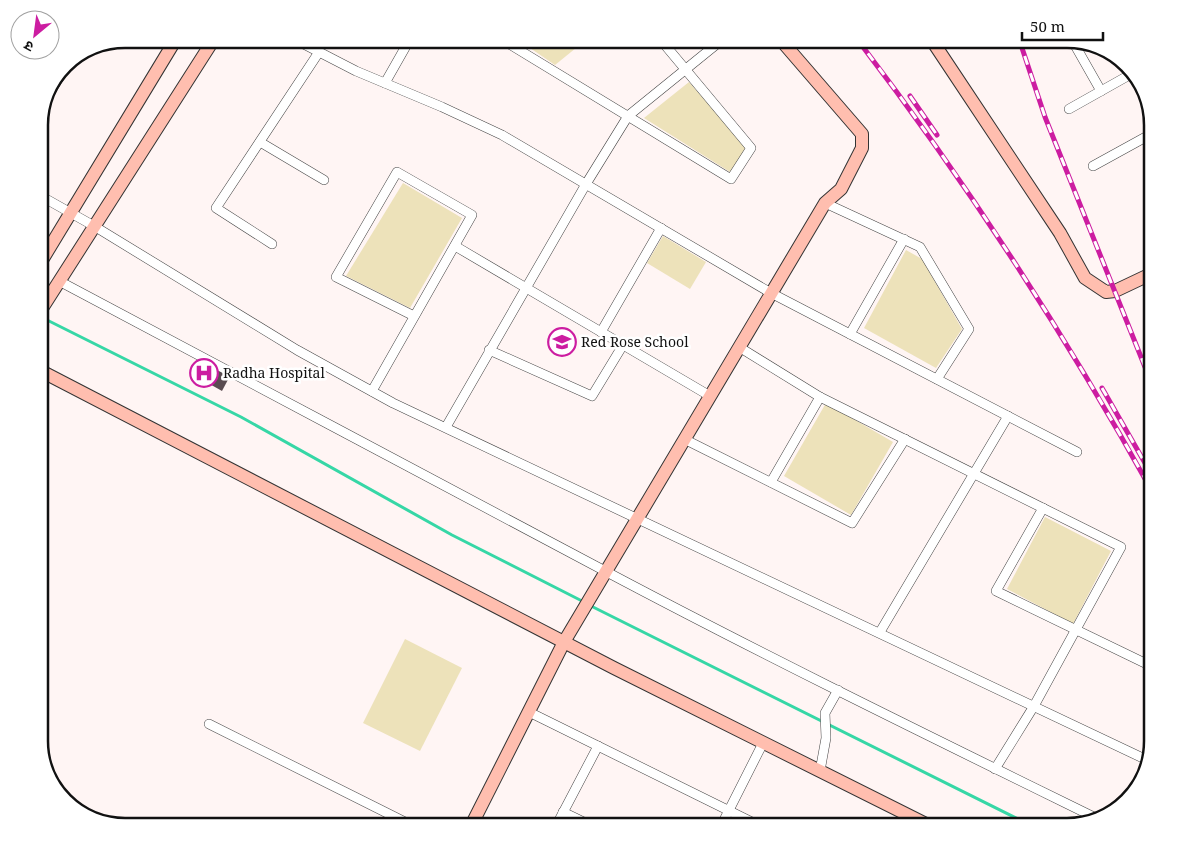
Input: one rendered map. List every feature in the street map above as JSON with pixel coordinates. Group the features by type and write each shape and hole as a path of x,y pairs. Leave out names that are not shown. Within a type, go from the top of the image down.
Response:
{"street":[{"path":"48,250 171,47"},
{"path":"48,298 209,47"},
{"path":"309,47 502,135 771,293 1077,452"},
{"path":"386,83 406,47"},
{"path":"514,47 731,178 751,148 667,47"},
{"path":"446,427 488,350 628,116 712,47"},
{"path":"474,818 564,642 825,203 841,189 862,148 864,140 862,134 787,47"},
{"path":"936,47 1060,233 1085,278 1106,292 1115,291 1144,277"},
{"path":"1077,48 1101,91"},
{"path":"272,244 216,208 319,52"},
{"path":"1069,109 1127,76"},
{"path":"1093,166 1144,138"},
{"path":"260,142 324,180"},
{"path":"372,391 472,215 397,172 336,277 414,316"},
{"path":"48,201 94,226 298,350 372,391 1142,758"},
{"path":"825,203 920,247 969,329 937,379"},
{"path":"601,332 661,228"},
{"path":"850,334 904,239"},
{"path":"455,246 710,396"},
{"path":"59,281 358,438 606,572 1089,814"},
{"path":"488,350 592,396 623,345"},
{"path":"739,347 820,397 1122,547 1034,706 995,769"},
{"path":"48,375 564,642 914,818"},
{"path":"771,482 820,397"},
{"path":"880,632 1008,416"},
{"path":"684,439 852,523 905,439"},
{"path":"1043,508 996,591 1144,663"},
{"path":"820,771 826,738 825,713 838,690"},
{"path":"529,712 744,818"},
{"path":"209,724 396,818"},
{"path":"725,818 763,743"},
{"path":"560,818 598,746"},
{"path":"563,812 575,818"}],"shaded area":[{"path":"531,47 577,47 555,65"},
{"path":"689,82 747,148 730,172 644,118"},
{"path":"403,183 462,218 410,308 346,276"},
{"path":"663,236 706,262 690,289 647,263"},
{"path":"906,250 922,259 962,329 936,368 864,328"},
{"path":"826,403 893,442 851,515 784,476"},
{"path":"1045,517 1111,551 1073,624 1007,589"},
{"path":"405,639 462,668 420,751 363,723"}],"building":[{"path":"201,358 231,374 222,391 192,374"}],"waterway":[{"path":"48,320 241,417 452,535 584,602"},
{"path":"589,605 1016,818"}],"railway":[{"path":"863,47 937,148 1013,260 1050,317 1144,477"},
{"path":"1022,47 1045,117 1144,364"},
{"path":"910,96 937,135"},
{"path":"1102,388 1144,461"}],"place":[{"name":"Red Rose School","path":"562,342"},
{"name":"Radha Hospital","path":"204,373"}]}
